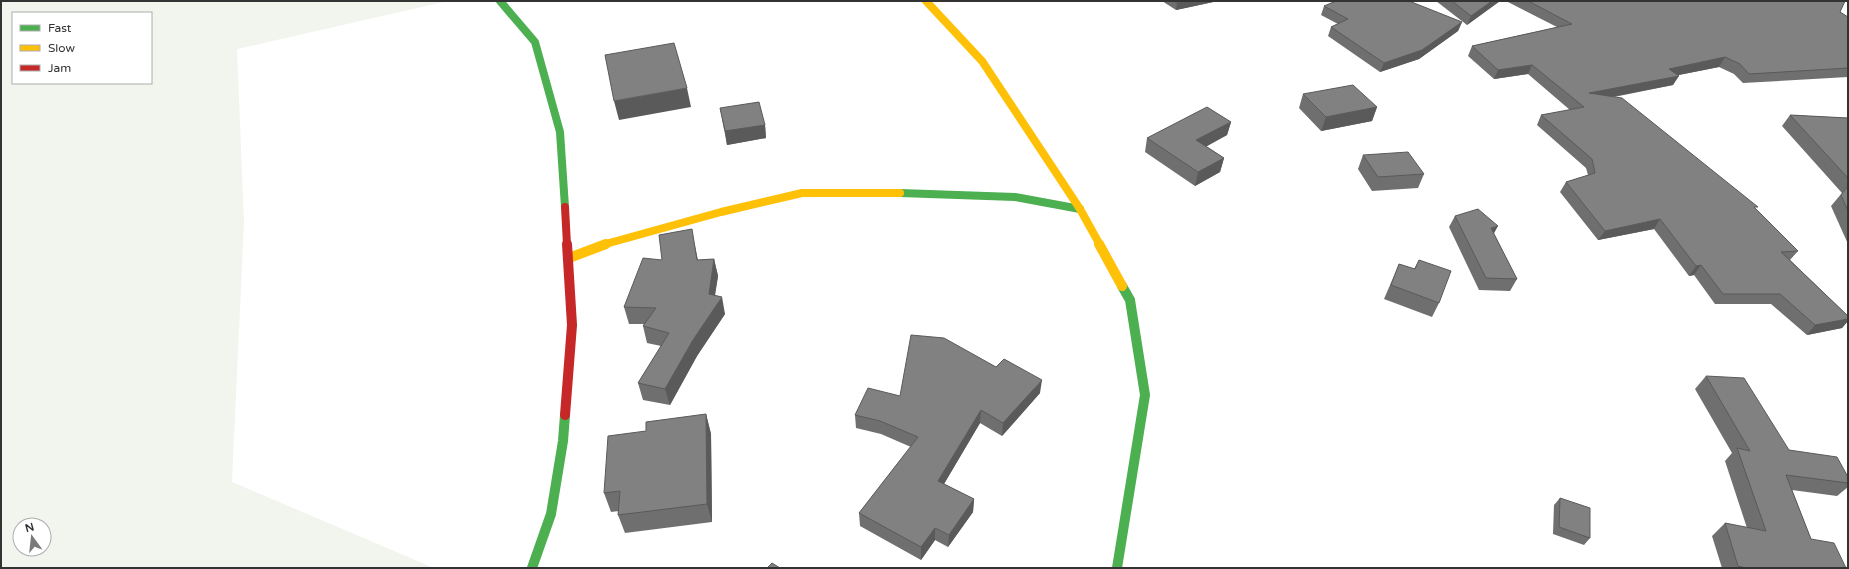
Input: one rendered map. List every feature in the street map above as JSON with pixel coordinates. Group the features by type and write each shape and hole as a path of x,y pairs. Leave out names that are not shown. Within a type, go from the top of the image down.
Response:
{"street":[{"path":"500,1 534,42 560,132 569,258 572,325 563,441 551,514 532,568"},
{"path":"926,1 982,61 1080,209 1130,300 1145,395 1122,545 1117,568"},
{"path":"569,258 592,248 721,212 802,192 924,192 1015,197 1080,209"}],"shaded area":[{"path":"1,1 448,1 237,49 244,222 232,482 434,568 1,568"}],"building":[{"path":"1174,1 1186,1 1177,3"},
{"path":"1336,1 1409,1 1462,22 1422,50 1384,63 1331,27 1348,19 1324,6"},
{"path":"1452,1 1492,1 1471,16"},
{"path":"1528,1 1845,1 1840,12 1848,17 1848,68 1749,74 1740,64 1725,57 1669,69 1679,76 1589,93 1622,98 1758,207 1754,207 1798,251 1781,252 1848,316 1848,319 1815,325 1780,294 1723,294 1701,265 1696,266 1660,219 1605,231 1566,182 1595,173 1592,159 1541,115 1584,107 1532,65 1498,70 1472,46 1572,24"},
{"path":"674,43 687,88 614,101 605,55"},
{"path":"1353,85 1377,107 1326,117 1303,94"},
{"path":"759,102 765,125 725,131 720,108"},
{"path":"1207,107 1231,122 1196,140 1224,158 1198,172 1147,138"},
{"path":"1790,115 1848,118 1848,178"},
{"path":"1408,152 1424,174 1378,177 1363,155"},
{"path":"1848,186 1848,211 1841,195"},
{"path":"1478,209 1498,226 1491,228 1517,279 1486,278 1455,216"},
{"path":"692,229 697,260 714,259 709,294 722,297 693,340 665,389 638,383 669,333 643,326 656,308 624,307 643,258 662,260 659,235"},
{"path":"1419,260 1451,271 1439,303 1391,285 1399,264 1415,269"},
{"path":"911,335 944,338 996,367 1004,359 1042,380 1003,423 981,410 938,481 974,499 949,535 935,528 921,547 859,513 918,437 880,421 855,415 868,388 900,396"},
{"path":"1706,376 1744,378 1789,450 1837,457 1848,477 1848,483 1786,475 1811,539 1834,543 1846,568 1746,568 1738,566 1725,523 1766,531 1737,448 1750,451"},
{"path":"706,414 707,504 618,515 620,491 604,493 608,436 646,431 646,422"},
{"path":"1560,498 1590,508 1590,538 1559,527"},
{"path":"772,563 780,568 767,568"}],"traffic: fast":[{"path":"500,1 535,42 560,132 565,207"},
{"path":"900,193 1015,197 1080,209"},
{"path":"1117,568 1145,395 1130,300 1122,286"},
{"path":"532,568 551,514 563,441 565,415"}],"traffic: slow":[{"path":"926,1 982,61 1080,209 1122,286"},
{"path":"569,258 592,248 721,212 802,193 900,193"}],"traffic: jam":[{"path":"565,207 572,325 565,415"}]}
